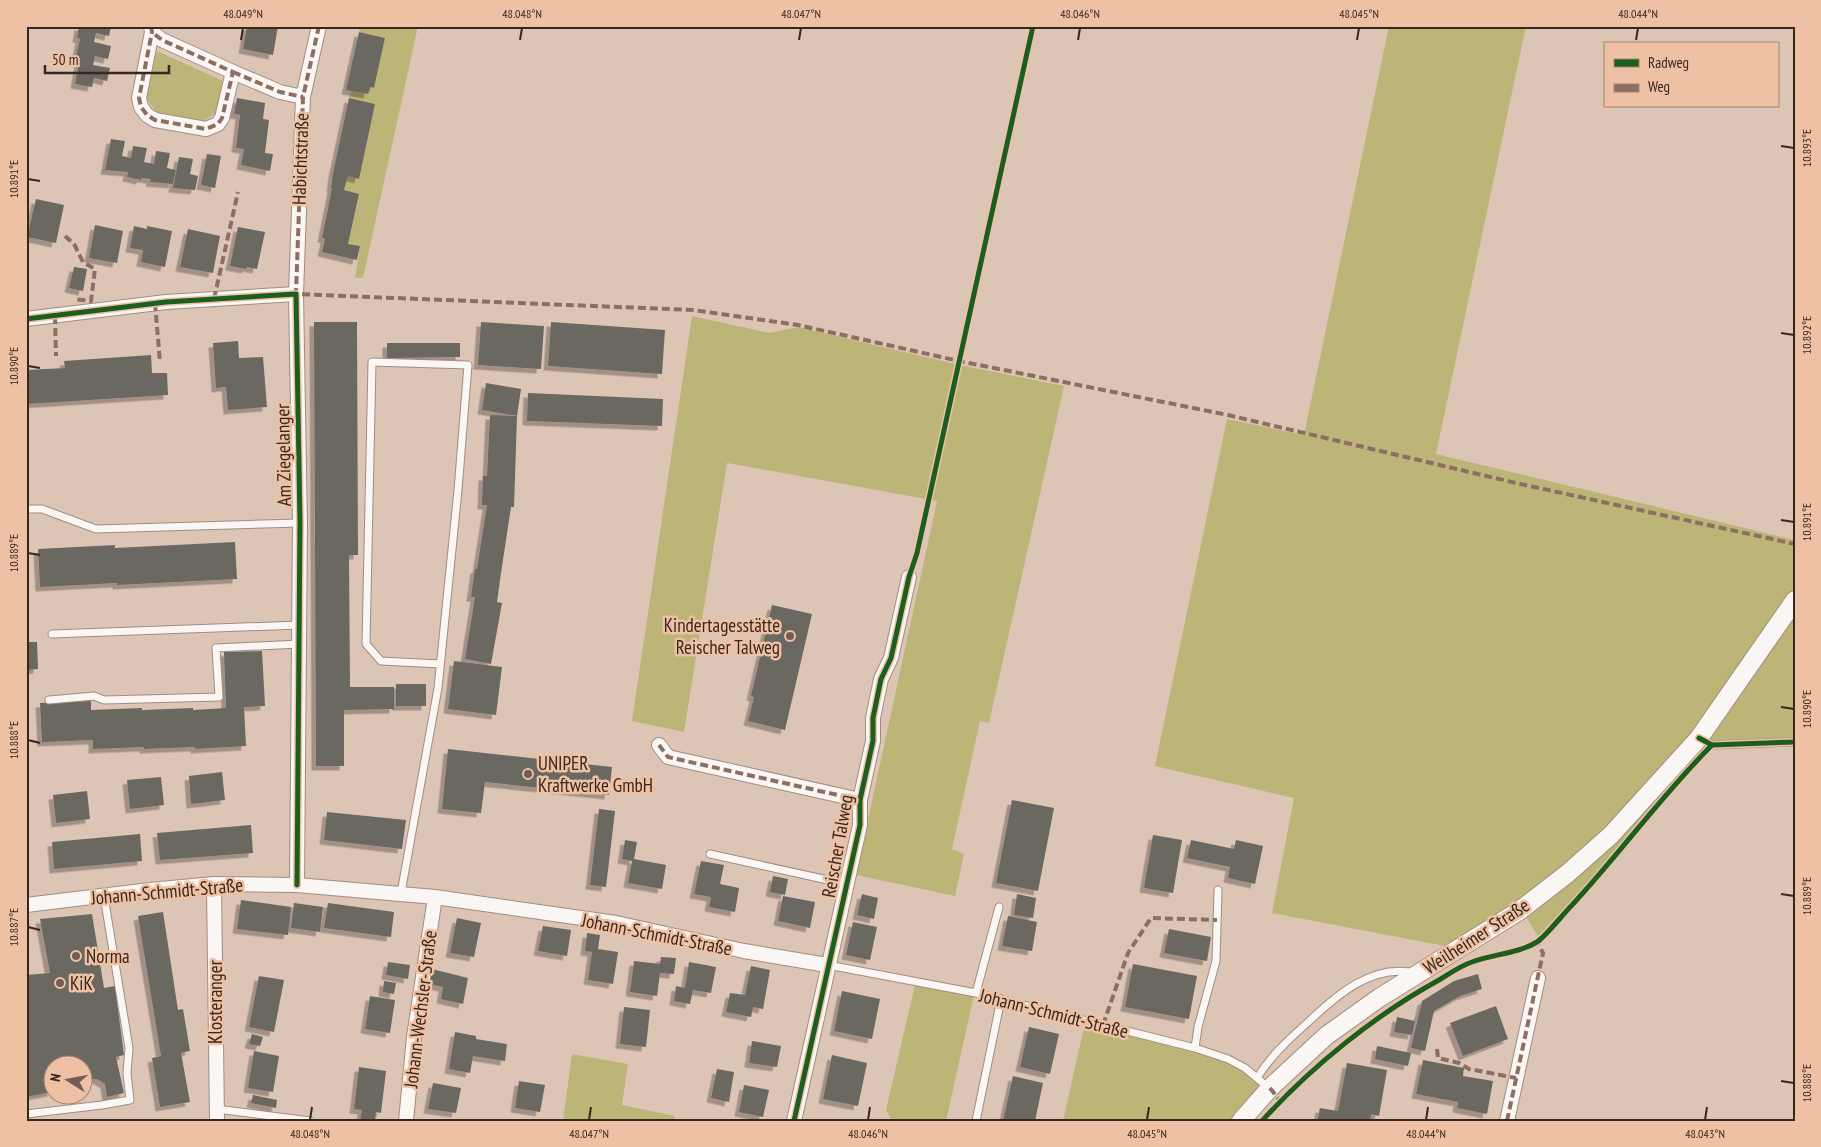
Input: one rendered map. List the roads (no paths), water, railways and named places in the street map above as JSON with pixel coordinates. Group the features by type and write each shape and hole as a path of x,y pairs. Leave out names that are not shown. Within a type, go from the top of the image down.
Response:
{"street":[{"name":"Habichtstraße","path":"296,294 303,96 319,26"},
{"path":"152,29 139,103 147,115 155,120 202,130 212,128 222,118 233,72"},
{"path":"152,29 162,40 233,72 280,92 303,96"},
{"path":"26,319 166,302 296,294"},
{"name":"Am Ziegelanger","path":"296,294 300,523 297,885"},
{"name":"Reischer Talweg","path":"794,1121 860,825 860,800 873,741 873,718 881,679 891,658 909,577"},
{"name":"Weilheimer Straße","path":"1241,1121 1263,1083 1379,998 1519,911 1567,874 1611,835 1699,738 1795,600"},
{"path":"659,745 668,757 860,800"},
{"name":"Johann-Schmidt-Straße","path":"26,905 214,884 297,885 435,897 616,923 744,951 828,965"},
{"name":"Klosteranger","path":"214,884 216,1115"},
{"name":"Johann-Wechsler-Straße","path":"406,1121 414,1037 435,897"},
{"path":"1507,1121 1538,978"}],"lane":[{"path":"401,893 436,697 440,664 458,490 468,365 372,362 366,644 381,661 440,664"},
{"path":"26,509 42,509 96,529 300,523"},
{"path":"52,634 299,625"},
{"path":"48,700 94,696 104,700 219,697 216,648 299,644"},
{"path":"1699,738 1712,745 1795,742"},
{"path":"710,854 846,884"},
{"path":"1195,1048 1198,1027 1216,961 1218,890"},
{"path":"26,1114 130,1100 127,1073 129,1048 104,896"},
{"path":"976,993 999,907"},
{"name":"Johann-Schmidt-Straße","path":"828,965 976,993 1195,1048 1228,1059 1246,1068 1263,1083"},
{"path":"1263,1083 1267,1062 1279,1048 1337,996 1361,981 1384,972 1404,971 1418,974"},
{"path":"976,1121 1001,999"},
{"path":"216,1115 310,1121"}],"place":[{"name":"Kindertagesstätte Reischer Talweg","path":"790,636"},
{"name":"UNIPER Kraftwerke GmbH","path":"528,774"},
{"name":"Norma","path":"76,956"},
{"name":"KiK","path":"60,983"}]}
